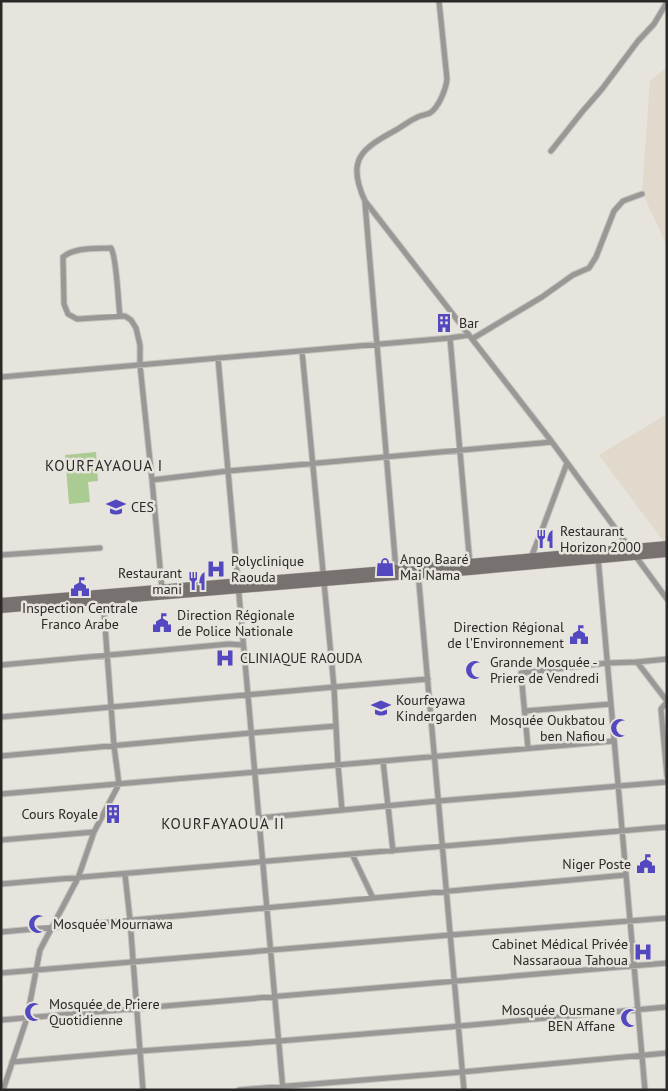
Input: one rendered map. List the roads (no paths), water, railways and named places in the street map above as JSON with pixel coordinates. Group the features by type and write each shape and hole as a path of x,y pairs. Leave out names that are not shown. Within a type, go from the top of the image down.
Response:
{"street":[{"path":"439,1 447,79 446,87 439,102 431,112 416,117 362,152 357,164 356,177 358,188 364,201 552,442 667,598"},
{"path":"551,151 602,89 638,41 654,24 667,2"},
{"path":"1,376 471,337 542,297 573,275 588,268 596,257 614,211 623,201 642,194"},
{"path":"364,201 396,572"},
{"path":"120,316 114,253 111,248 67,254 63,258 64,304 68,314 77,319 125,316 131,320 136,328 140,345 140,365 163,592"},
{"path":"450,338 470,567"},
{"path":"302,351 334,686 342,810"},
{"path":"218,358 283,1088"},
{"path":"152,480 552,442"},
{"path":"529,561 567,463"},
{"path":"598,556 630,549 667,545"},
{"path":"1,555 100,548"},
{"path":"1,609 103,597 396,572 598,556 636,556 667,553"},
{"path":"598,556 645,1090"},
{"path":"418,571 464,1090"},
{"path":"1,602 103,597"},
{"path":"3,1090 27,1018 40,950 78,878 94,832 119,784 114,746 103,597"},
{"path":"1,665 229,644 244,645"},
{"path":"528,748 521,673 607,663 667,659"},
{"path":"637,662 667,702 661,709 667,776"},
{"path":"1,717 428,679"},
{"path":"525,711 611,704"},
{"path":"1,756 336,726"},
{"path":"1,794 614,741"},
{"path":"383,761 393,851"},
{"path":"259,818 667,782"},
{"path":"1,884 667,827"},
{"path":"1,840 94,832"},
{"path":"352,854 373,898"},
{"path":"125,874 143,1090"},
{"path":"1,932 626,875"},
{"path":"1,973 667,918"},
{"path":"1,1020 667,963"},
{"path":"12,1062 667,1007"},
{"path":"239,1090 283,1088 667,1053"}],"place":[{"name":"Bar","path":"444,323"},
{"name":"CES","path":"116,507"},
{"name":"Restaurant Horizon 2000","path":"545,539"},
{"name":"Ango Baaré Mai Nama","path":"385,567"},
{"name":"Polyclinique Raouda","path":"216,569"},
{"name":"Restaurant mani","path":"197,581"},
{"name":"Inspection Centrale Franco Arabe","path":"80,587"},
{"name":"Direction Régionale de Police Nationale","path":"162,623"},
{"name":"Direction Régional de l'Environnement","path":"579,635"},
{"name":"CLINIAQUE RAOUDA","path":"225,658"},
{"name":"Grande Mosquée - Priere de Vendredi","path":"475,670"},
{"name":"Kourfeyawa Kindergarden","path":"381,708"},
{"name":"Mosquée Oukbatou ben Nafiou","path":"620,728"},
{"name":"Cours Royale","path":"113,814"},
{"name":"Niger Poste","path":"646,864"},
{"name":"Mosquée Mournawa","path":"38,924"},
{"name":"Cabinet Médical Privée Nassaraoua Tahoua","path":"643,952"},
{"name":"Mosquée de Priere Quotidienne","path":"34,1012"},
{"name":"Mosquée Ousmane BEN Affane","path":"630,1018"}],"district":[{"name":"KOURFAYAOUA I","path":"104,466"},
{"name":"KOURFAYAOUA II","path":"223,824"}]}
